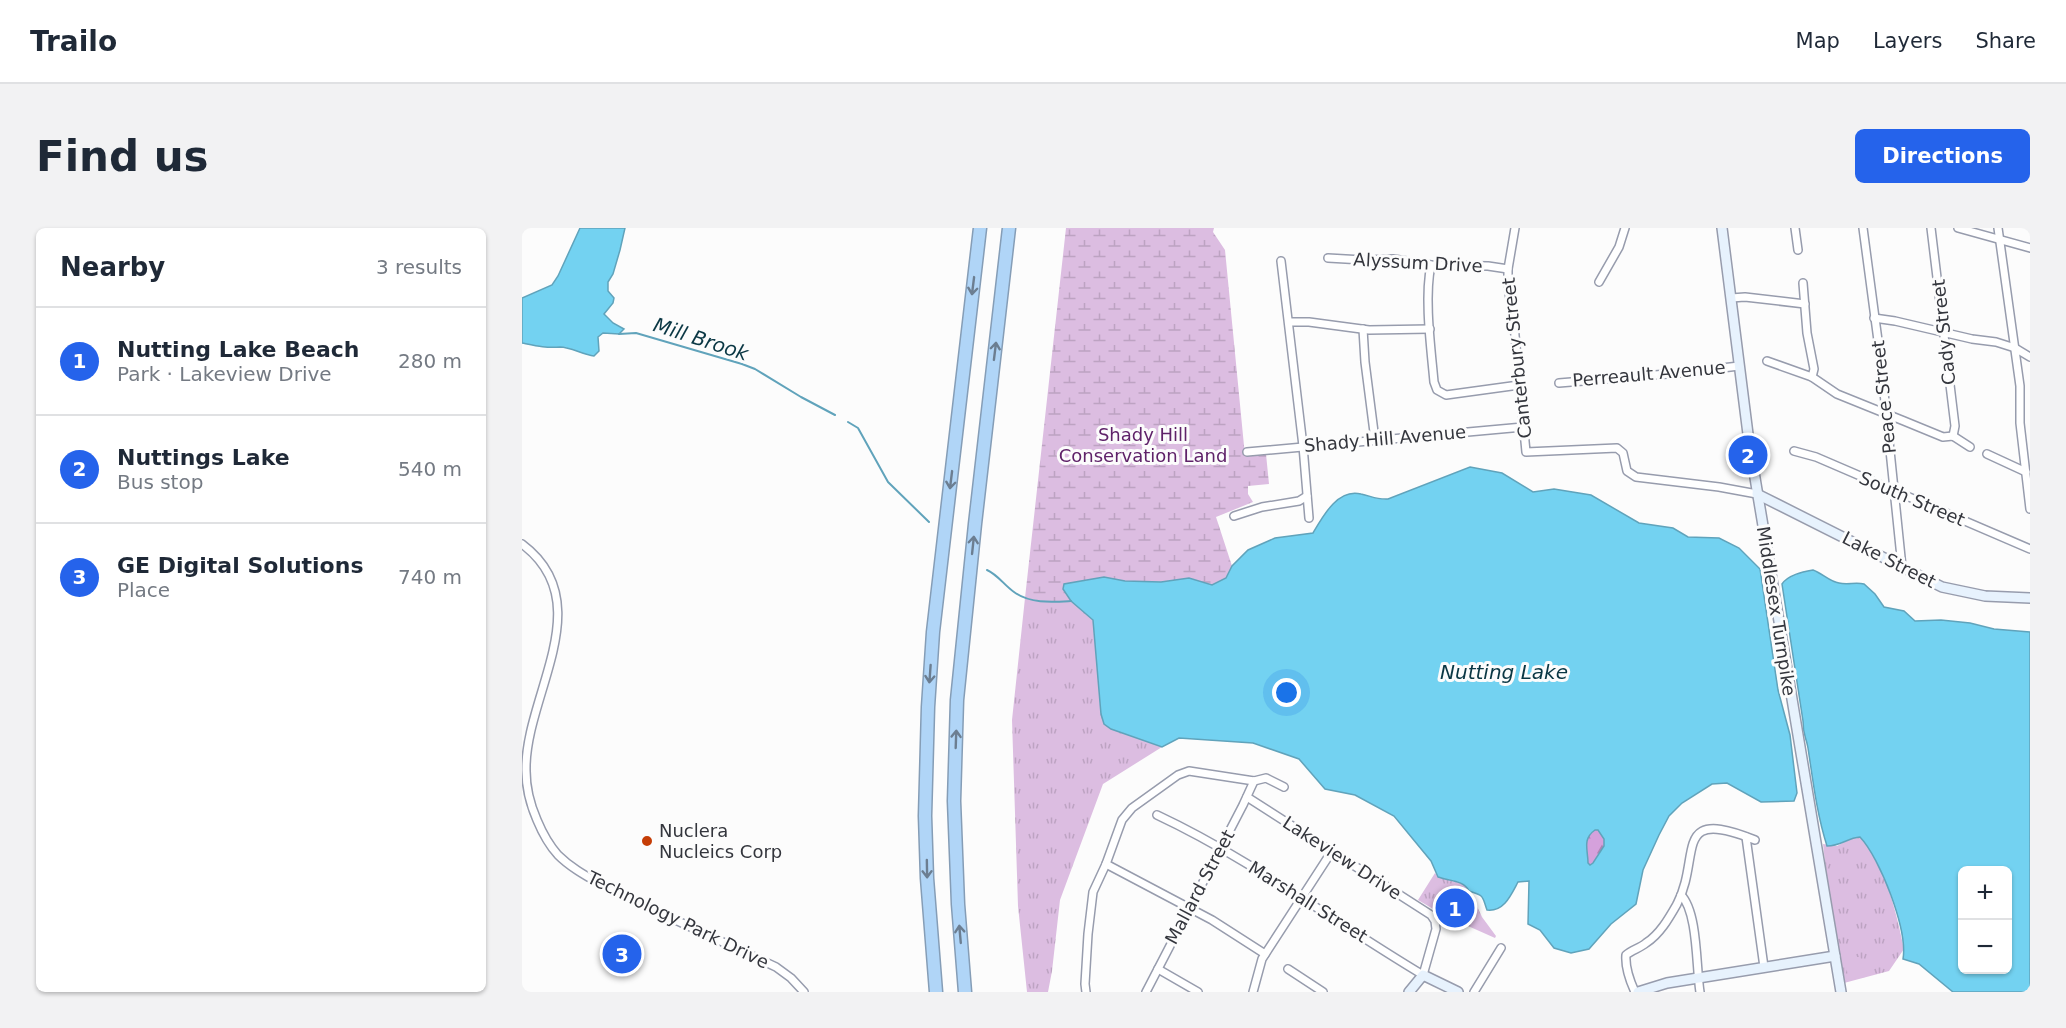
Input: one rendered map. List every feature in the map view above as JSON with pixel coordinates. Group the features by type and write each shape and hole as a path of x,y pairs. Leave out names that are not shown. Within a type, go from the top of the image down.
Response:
{"highway":[{"path":"936,992 929,923 926,858 928,698 933,632 980,228"},
{"path":"965,992 958,904 954,801 957,700 1009,228"}],"main road":[{"name":"Middlesex Turnpike","path":"1722,228 1757,494 1841,992"},
{"name":"Lake Street","path":"1757,494 1936,585 2003,598 2030,598"},
{"path":"1636,992 1658,985 1835,956"},
{"path":"1409,992 1423,975"},
{"name":"Marshall Street","path":"1423,975 1458,992"}],"street":[{"name":"Canterbury Street","path":"1515,228 1508,269 1508,286 1526,452 1617,448 1622,451 1627,471 1633,476 1757,494"},
{"path":"1599,282 1619,247 1625,228"},
{"path":"1795,228 1798,250"},
{"name":"Peace Street","path":"1863,228 1902,567"},
{"name":"Cady Street","path":"1931,228 1955,426 1953,436"},
{"path":"1958,228 2030,248"},
{"path":"1998,228 2015,348 2030,509"},
{"name":"Alyssum Drive","path":"1328,258 1394,259 1431,265 1488,266 1508,269"},
{"path":"1281,261 1303,446 1309,518"},
{"path":"1431,265 1430,329 1434,382 1440,392 1460,394 1519,386"},
{"path":"1803,283 1807,333 1814,369 1812,377"},
{"path":"1731,298 1745,297 1804,304"},
{"path":"1874,318 1996,342 2015,348 2030,357"},
{"path":"1289,322 1309,322 1363,329 1430,329"},
{"path":"1363,329 1375,440"},
{"path":"1767,361 1812,377 1837,394 1944,437 1953,436 1970,447"},
{"name":"Perreault Avenue","path":"1559,383 1739,366"},
{"name":"Shady Hill Avenue","path":"1247,452 1523,427"},
{"name":"South Street","path":"1794,451 1816,457 2030,549"},
{"path":"1987,454 2028,477"},
{"path":"1234,516 1262,507 1299,501 1307,496"},
{"name":"Technology Park Drive","path":"522,544 536,557 547,573 557,597 559,611 552,655 530,735 525,770 532,807 540,829 551,846 580,873 607,888 764,961 784,973 804,992"},
{"path":"1086,992 1093,892 1122,820 1129,810 1181,773 1193,771 1254,781 1269,779 1284,787"},
{"name":"Mallard Street","path":"1146,992 1254,781"},
{"name":"Lakeview Drive","path":"1247,797 1428,913 1435,921 1436,929 1423,975"},
{"name":"Marshall Street","path":"1157,815 1220,848 1423,975"},
{"path":"1636,992 1629,977 1626,955 1653,938 1667,920 1681,895 1692,847 1699,832 1707,829 1725,830 1755,840"},
{"path":"1746,837 1764,967"},
{"path":"1253,992 1258,966 1332,851"},
{"path":"1106,864 1189,908 1265,954"},
{"path":"1681,895 1690,910 1700,992"},
{"path":"1474,992 1501,948"},
{"path":"1158,969 1198,992"},
{"path":"1288,969 1323,992"}],"green space":[{"name":"Shady Hill Conservation Land","path":"1066,228 1214,228 1213,232 1225,250 1245,456 1266,454 1269,484 1248,486 1248,494 1253,502 1216,517 1232,566 1226,578 1212,585 1189,578 1161,582 1125,581 1104,577 1063,589 1071,601 1048,602 1025,598"},
{"path":"1025,598 1048,602 1071,601 1093,620 1104,724 1111,729 1162,747 1103,784 1060,900 1048,992 1027,992 1018,906 1012,720"},
{"path":"1595,830 1598,830 1605,839 1604,846 1590,865 1587,841"},
{"path":"1854,837 1860,837 1877,862 1889,890 1904,949 1889,971 1844,983 1823,844 1837,846"},
{"path":"1435,873 1438,877 1468,887 1482,917 1496,936 1495,938 1468,926 1467,923 1445,916 1418,900"},
{"path":"1844,957 1860,957 1865,977 1849,980"}],"water":[{"path":"580,228 625,228 613,274 608,282 608,291 614,298 613,303 604,314 624,329 619,334 603,333 598,337 599,351 594,356 564,347 545,347 522,343 522,298 552,285"},
{"name":"Nutting Lake","path":"1470,467 1502,473 1533,492 1554,489 1591,495 1639,523 1673,528 1688,537 1719,538 1739,548 1760,569 1778,690 1790,735 1797,793 1794,801 1761,802 1727,783 1712,784 1682,803 1669,816 1643,870 1636,904 1611,924 1589,949 1571,953 1554,948 1540,930 1528,924 1529,881 1518,882 1510,897 1502,905 1493,910 1487,910 1483,899 1469,891 1467,887 1438,877 1431,861 1394,816 1355,795 1325,789 1299,759 1253,743 1179,738 1162,747 1111,729 1104,724 1101,714 1093,620 1071,601 1063,589 1064,584 1104,577 1125,581 1161,582 1189,578 1212,585 1226,578 1232,566 1248,550 1275,538 1313,533 1332,505 1345,495 1353,493 1388,499","holes":["1598,830 1604,839 1604,846 1590,865 1587,841 1591,833"]},
{"path":"1813,570 1842,584 1864,584 1884,607 1904,611 1915,621 1941,620 1970,623 1994,629 2030,632 2030,992 1953,992 1919,964 1903,959 1897,913 1884,877 1868,847 1860,837 1827,846 1818,810 1804,730 1782,584 1800,573"}],"waterway":[{"name":"Mill Brook","path":"619,334 636,333 742,364 755,369 835,415"},
{"name":"Mill Brook","path":"848,422 858,428 888,482 929,522"},
{"name":"Mill Brook","path":"987,570 1014,592 1027,599 1071,601"}],"place":[{"name":"Nuttings Lake","path":"1748,455"},
{"name":"Nuclera Nucleics Corp","path":"647,841"},
{"name":"Nutting Lake Beach","path":"1455,908"},
{"name":"GE Digital Solutions","path":"622,954"}]}
